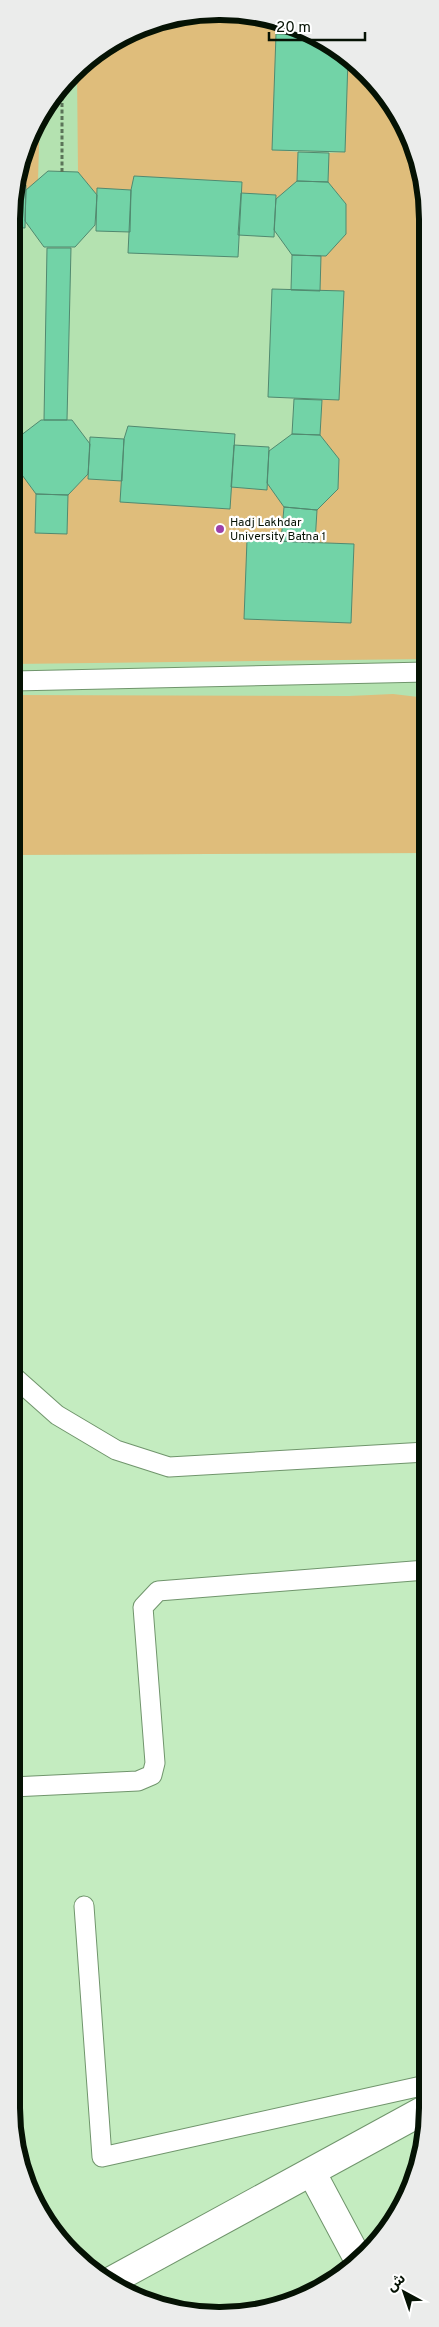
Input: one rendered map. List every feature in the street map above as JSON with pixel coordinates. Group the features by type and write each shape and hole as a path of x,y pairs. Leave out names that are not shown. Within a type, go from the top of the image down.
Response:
{"street":[{"path":"117,2278 419,2113"},
{"path":"312,2173 355,2254"}],"lane":[{"path":"20,681 419,672"},
{"path":"20,1382 56,1415 116,1450 168,1467 419,1452"},
{"path":"20,1787 138,1781 152,1775 155,1763 142,1607 158,1591 419,1571"},
{"path":"84,1906 102,2157 419,2087"}],"path":[{"path":"62,97 62,172"}],"shaded area":[{"name":"Hadj Lakhdar University Batna 1","path":"206,20 233,20 271,27 296,35 341,61 361,78 378,98 392,120 408,155 419,206 419,853 20,855 20,206 22,193 35,143 61,98 78,78 98,61 131,41 155,31"},
{"path":"206,20 233,20 258,24 296,35 276,35 272,150 298,152 297,181 276,199 276,195 241,193 241,182 134,176 131,190 97,189 97,195 78,172 77,79 98,61 120,47 155,31"},
{"path":"348,67 361,78 378,98 398,131 412,168 419,206 419,659 20,664 20,472 36,494 35,533 67,534 68,495 88,474 88,479 122,481 121,502 229,509 231,487 266,490 267,483 284,507 281,541 247,540 244,619 351,623 354,544 315,543 317,510 338,489 339,459 320,435 322,400 339,400 344,292 320,291 321,256 346,234 346,204 328,182 329,153 345,152"},
{"path":"39,134 38,180 26,190 26,185 23,185 27,168"},
{"path":"393,694 419,697 419,853 20,855 20,695 349,696"}],"building":[{"path":"276,34 294,34 319,47 348,67 345,152 272,150"},
{"path":"298,152 329,153 328,182 297,181"},
{"path":"48,171 78,172 97,195 95,225 75,247 44,247 25,221 26,190"},
{"path":"134,176 242,182 238,257 128,253 131,190"},
{"path":"297,181 328,182 346,204 346,234 326,256 292,255 274,230 276,199"},
{"path":"23,185 26,185 25,228 20,228 20,206"},
{"path":"97,188 131,190 130,232 96,231"},
{"path":"241,193 276,195 274,237 238,235"},
{"path":"47,248 71,248 67,420 44,420"},
{"path":"292,255 321,256 320,291 291,290"},
{"path":"272,289 344,291 339,400 268,397"},
{"path":"294,399 322,400 320,435 292,434"},
{"path":"41,420 72,420 90,444 88,474 68,495 36,494 20,472 20,436"},
{"path":"128,426 235,434 230,509 120,502 124,439"},
{"path":"292,434 320,435 339,459 338,489 317,510 284,507 267,483 269,451"},
{"path":"90,437 124,439 122,481 88,479"},
{"path":"234,445 269,447 267,490 231,487"},
{"path":"36,494 68,495 67,534 35,533"},
{"path":"284,507 317,510 315,543 281,541"},
{"path":"247,540 354,544 351,623 244,619"}],"place":[{"name":"Hadj Lakhdar University Batna 1","path":"220,529"}]}
